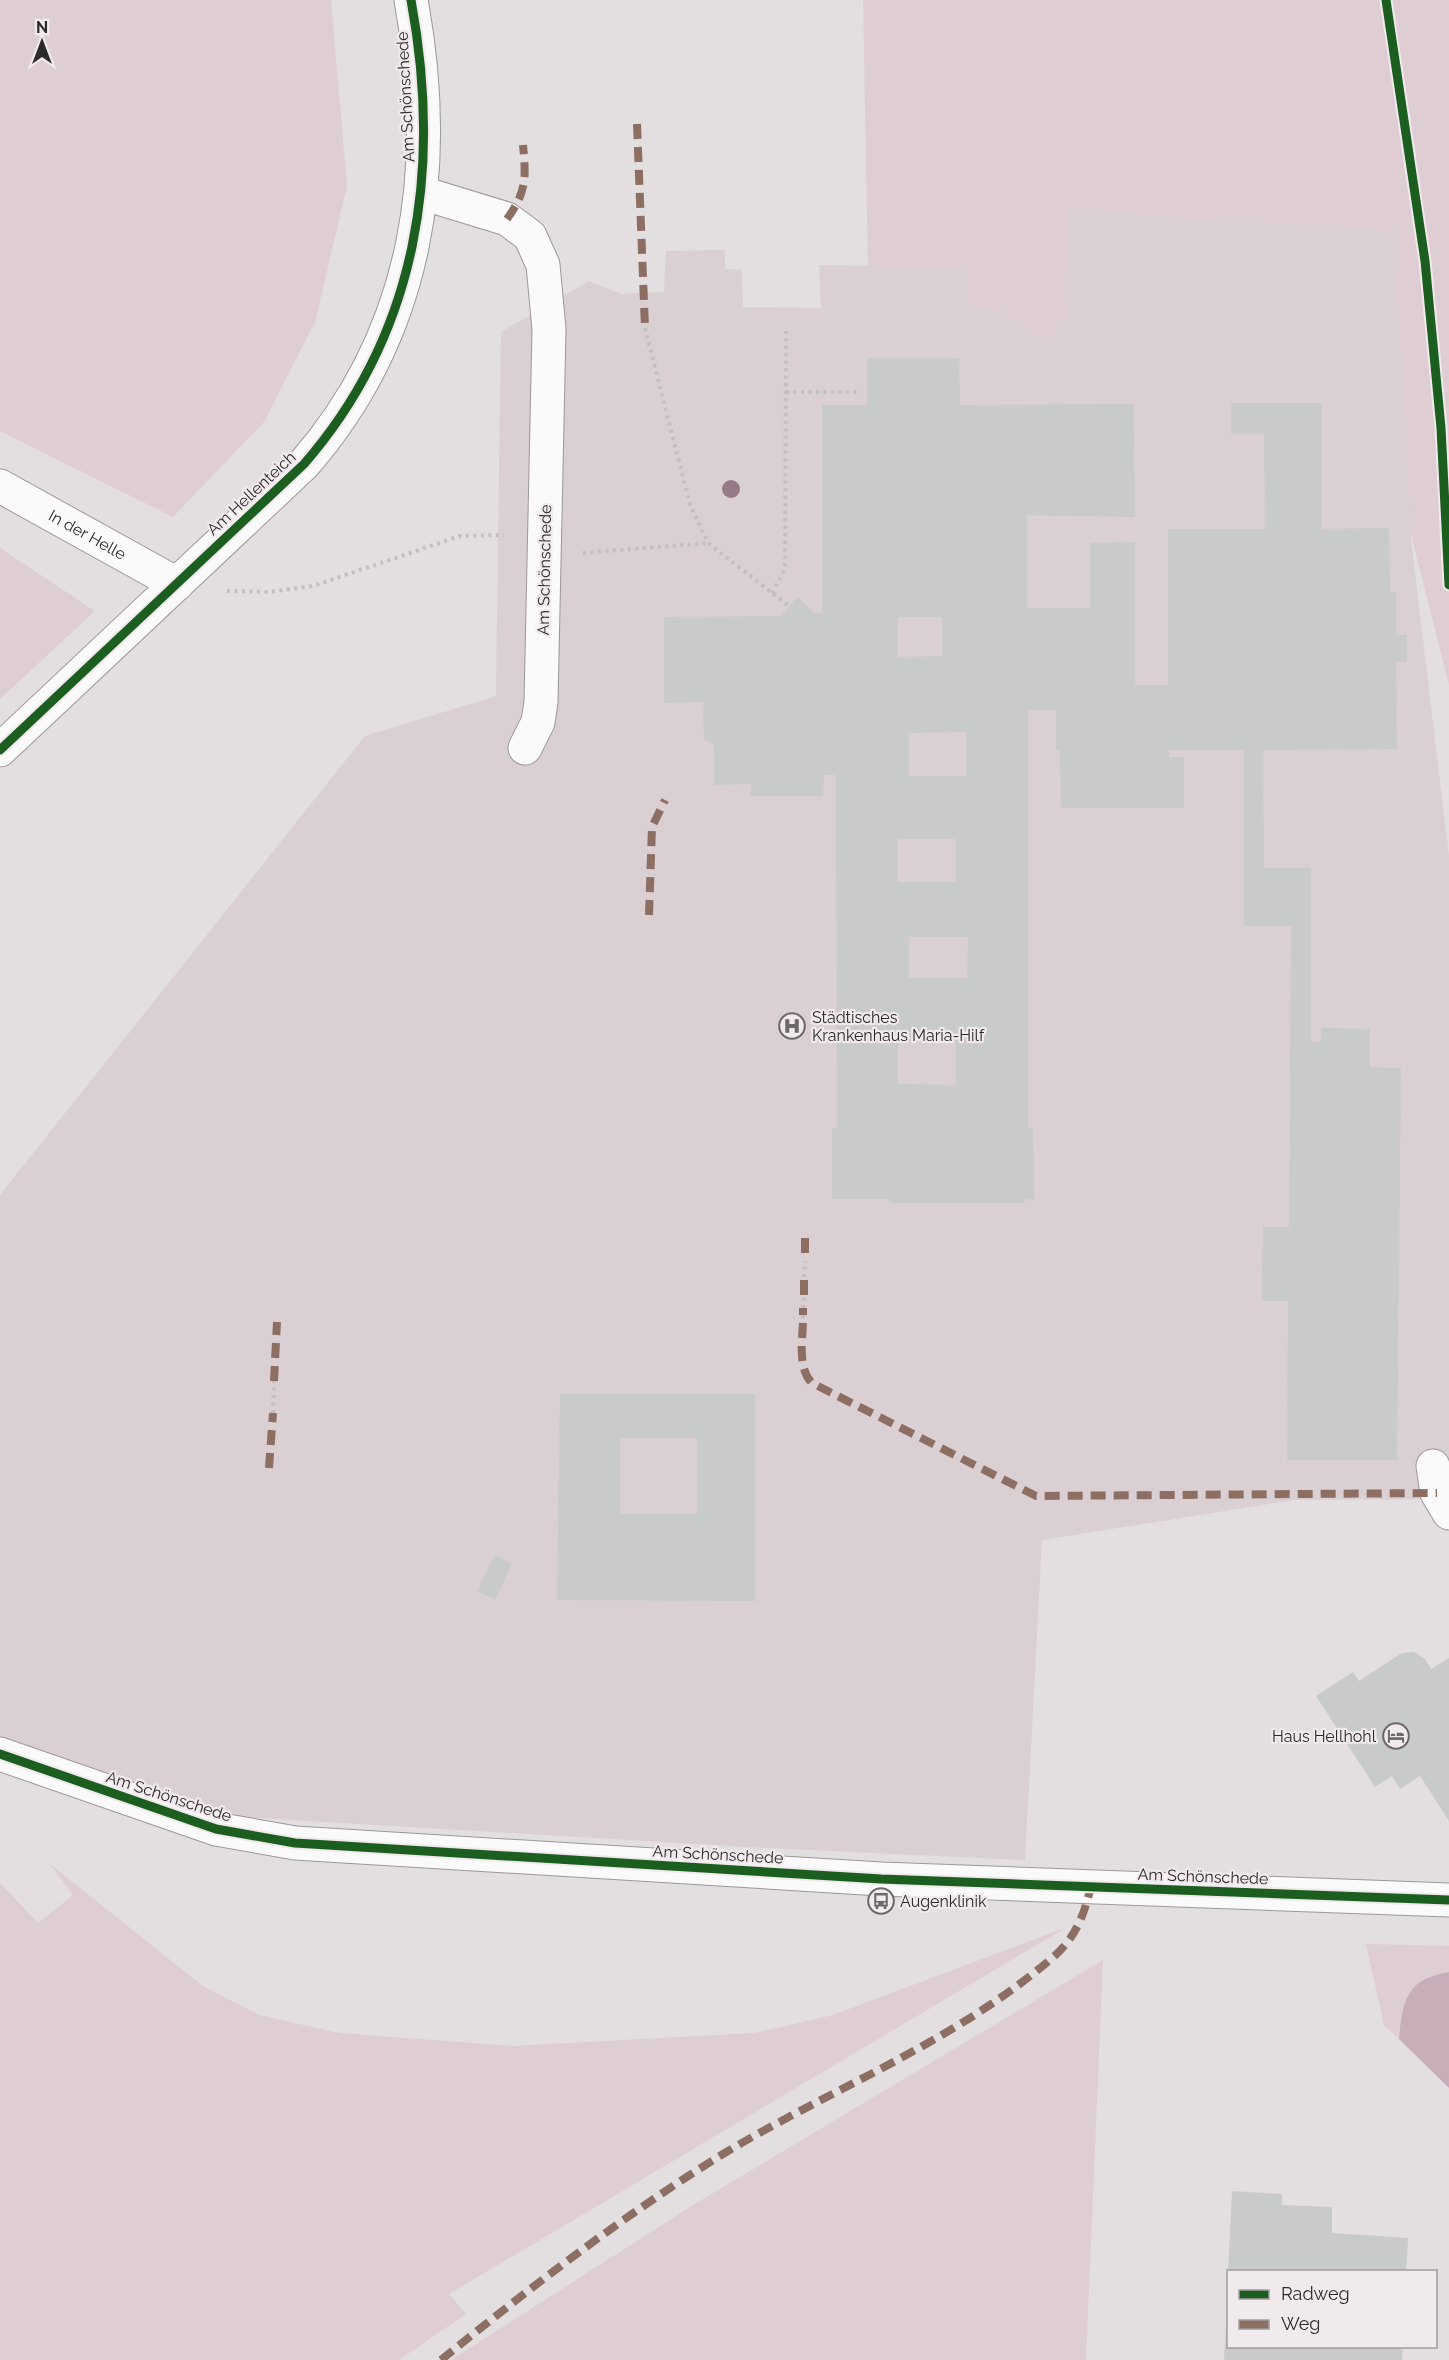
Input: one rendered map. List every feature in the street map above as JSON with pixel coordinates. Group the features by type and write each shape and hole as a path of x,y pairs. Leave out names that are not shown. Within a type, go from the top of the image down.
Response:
{"street":[{"name":"Am Schönschede","path":"411,0 423,99 422,193 494,213 519,226 530,237 543,265 549,330 541,702 538,722 525,748"},
{"name":"Am Hellenteich","path":"0,750 304,464 337,425 352,402 386,335 415,232 422,193"},
{"name":"In der Helle","path":"0,486 177,584"},
{"path":"1433,1466 1437,1493 1449,1513"},
{"name":"Am Schönschede","path":"0,1754 216,1829 295,1844 881,1879 1449,1900"}],"path":[{"path":"645,328 690,505 708,543 789,606"},
{"path":"771,593 785,569 786,331"},
{"path":"786,393 860,392"},
{"path":"177,584 238,592 294,590 313,586 460,536 544,547 708,543"},
{"path":"804,1261 804,1276"},
{"path":"803,1308 804,1295"},
{"path":"803,1315 803,1323"},
{"path":"273,1413 274,1381"}],"shaded area":[{"path":"0,0 331,0 347,186 315,322 264,422 173,517 0,431"},
{"path":"863,0 1449,0 1449,685 1410,531 1394,231 1065,209 1068,312 1050,344 985,307 970,308 967,267 868,266"},
{"name":"Städtisches Krankenhaus Maria-Hilf","path":"1064,209 1394,231 1410,531 1449,857 1449,1499 1294,1500 1042,1540 1025,1860 747,1847 223,1816 0,1743 0,1195 365,736 496,696 501,332 589,281 622,294 664,292 666,251 725,250 725,269 742,270 743,307 821,308 819,265 968,267 985,307 1050,344 1068,312"},
{"path":"0,548 95,611 0,699"},
{"path":"50,1864 203,1986 259,2015 339,2033 512,2046 754,2033 833,2015 1067,1927 449,2294 466,2314 399,2360 0,2360 0,1883 38,1923 73,1895"},
{"path":"1366,1944 1449,1946 1449,1972 1423,1980 1409,1994 1402,2013 1399,2039 1384,2025"},
{"path":"1103,1960 1086,2360 451,2360 698,2202"},
{"path":"1449,1972 1449,2088 1399,2039 1402,2013 1409,1994 1423,1980"}],"building":[{"path":"867,358 959,358 960,405 1134,404 1135,517 1027,515 1027,608 1090,608 1090,543 1135,542 1135,685 1168,685 1168,529 1265,529 1264,434 1231,434 1231,403 1322,403 1322,529 1389,528 1390,592 1396,592 1396,635 1407,635 1407,662 1396,662 1397,749 1263,750 1264,868 1311,868 1311,1042 1321,1042 1321,1028 1370,1029 1370,1067 1401,1068 1397,1460 1287,1460 1288,1301 1262,1301 1263,1227 1289,1227 1291,926 1244,926 1244,750 1169,750 1169,757 1184,757 1184,808 1061,808 1060,750 1056,750 1056,710 1028,710 1028,1128 1033,1128 1034,1199 1026,1199 1023,1203 892,1203 888,1199 832,1199 832,1128 837,1128 836,775 824,775 823,796 750,796 751,784 714,785 714,745 704,739 703,702 664,703 664,617 780,616 798,597 814,613 822,613 822,405 867,405","holes":["898,617 942,617 942,656 898,657","966,732 966,776 909,776 909,733","898,839 956,839 956,882 898,882","909,937 968,937 967,978 909,978","898,1041 956,1041 956,1085 898,1084"]},
{"path":"560,1394 755,1394 755,1601 557,1600","holes":["620,1438 697,1438 697,1514 620,1514"]},
{"path":"495,1555 512,1564 495,1600 477,1591"},
{"name":"Haus Hellhohl","path":"1414,1652 1425,1659 1431,1669 1449,1658 1449,1821 1420,1776 1400,1789 1392,1776 1375,1787 1316,1696 1353,1672 1359,1681 1402,1653"},
{"path":"1232,2191 1282,2194 1282,2205 1332,2207 1332,2233 1408,2238 1406,2270 1228,2270"},
{"path":"1227,2307 1227,2348 1403,2348 1402,2360 1224,2360"}],"marked path":[{"path":"637,124 645,328"},
{"path":"507,219 514,209 524,184 523,145"},
{"path":"649,915 652,827 665,800"},
{"path":"805,1238 805,1261"},
{"path":"804,1277 804,1295"},
{"path":"803,1308 803,1315"},
{"path":"274,1381 277,1322"},
{"path":"803,1323 803,1363 812,1383 1036,1496 1437,1493"},
{"path":"269,1468 273,1413"},
{"path":"441,2360 579,2252 686,2177 764,2130 933,2040 1013,1989 1051,1959 1066,1943 1082,1917 1091,1886"}],"cycle path":[{"path":"0,750 304,464 343,413 374,359 397,303 412,246 421,186 424,125 420,63 411,0"},
{"path":"1386,0 1425,261 1441,428 1449,585"},
{"path":"0,1754 216,1829 295,1843 881,1879 1449,1900"}],"place":[{"name":"Städtisches Krankenhaus Maria-Hilf","path":"792,1026"},
{"name":"Haus Hellhohl","path":"1396,1736"},
{"name":"Augenklinik","path":"881,1901"}]}
